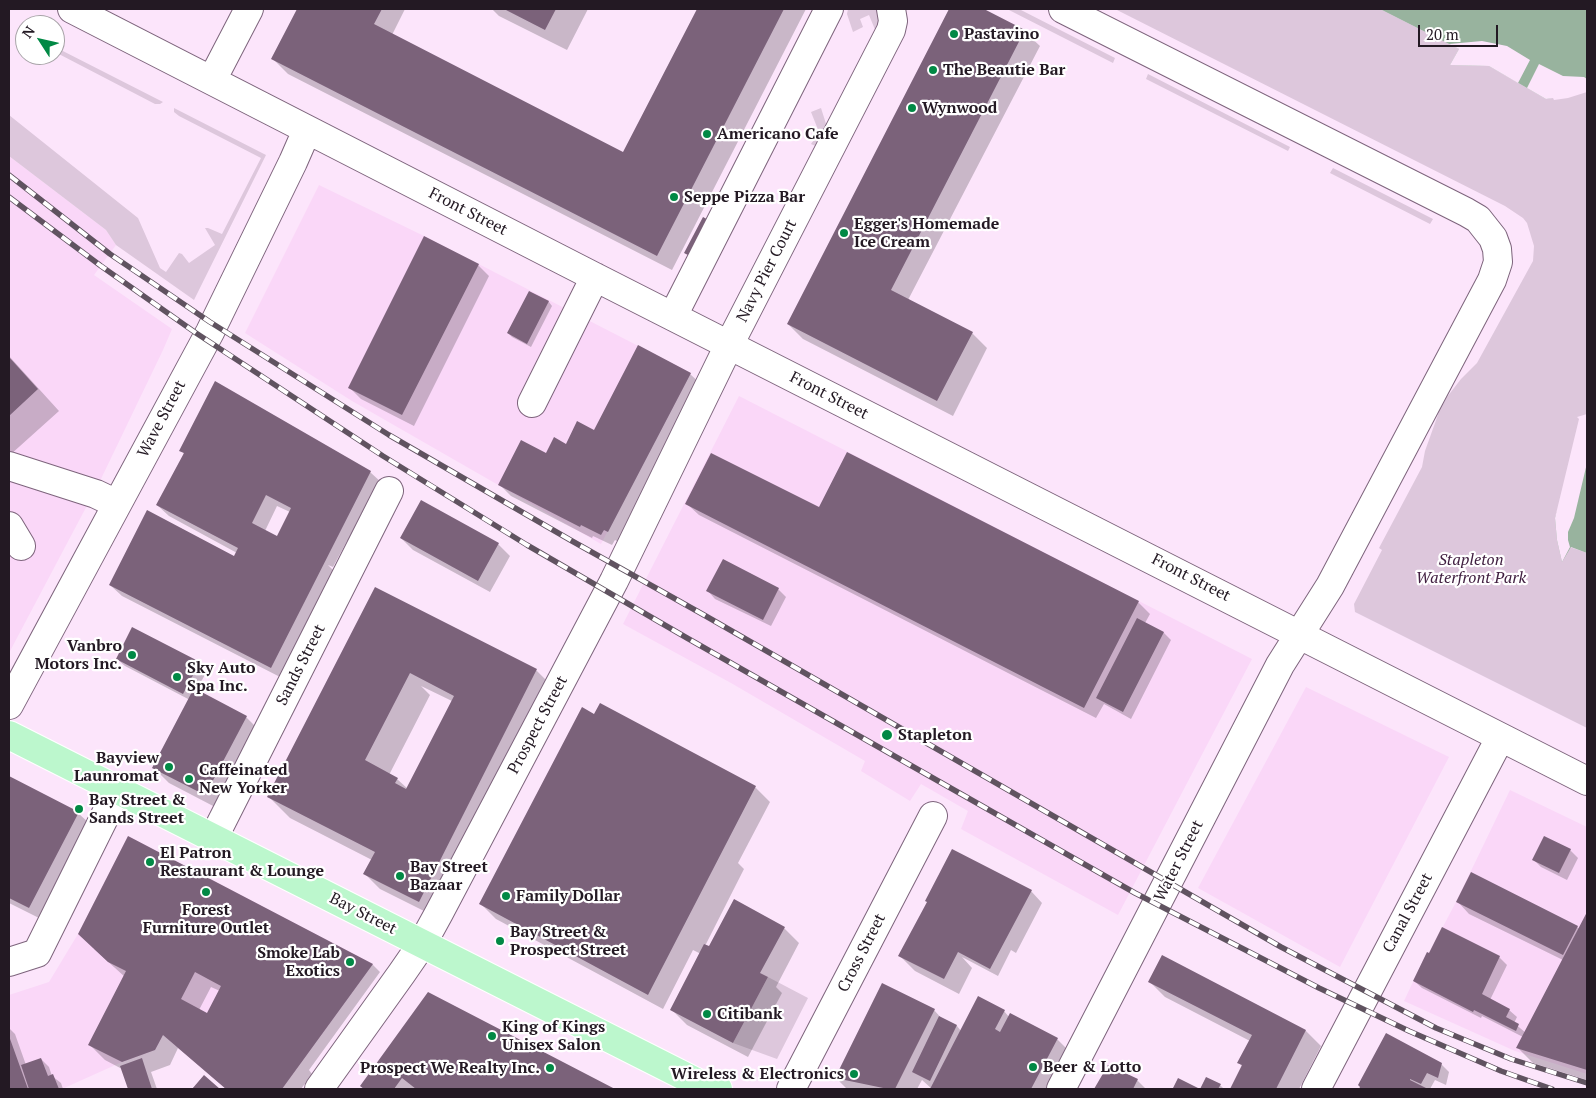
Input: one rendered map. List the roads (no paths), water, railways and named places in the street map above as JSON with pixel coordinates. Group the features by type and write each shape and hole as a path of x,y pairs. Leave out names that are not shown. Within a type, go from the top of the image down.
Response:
{"main road":[{"name":"Bay Street","path":"9,735 698,1084 718,1089"}],"street":[{"name":"Front Street","path":"72,9 1587,781"},
{"path":"212,80 249,9"},
{"path":"673,316 829,9"},
{"name":"Navy Pier Court","path":"729,345 891,30 893,21 891,9"},
{"name":"Water Street","path":"1061,1089 1280,665 1330,586 1492,280 1498,262 1497,249 1493,238 1478,219 1466,212 1063,9"},
{"name":"Wave Street","path":"9,704 210,332 308,130"},
{"path":"532,403 595,277"},
{"name":"Prospect Street","path":"319,1089 422,944 614,581 729,345"},
{"path":"9,466 96,494 117,504"},
{"name":"Sands Street","path":"213,839 389,491"},
{"name":"Canal Street","path":"1316,1089 1500,738"},
{"path":"9,962 37,953 104,818 116,789"},
{"name":"Cross Street","path":"791,1089 933,816"}],"railway":[{"path":"9,175 110,254 210,322 389,435 572,541 1281,947 1436,1028 1511,1059 1587,1083"},
{"path":"9,197 101,266 196,333 383,456 527,545 687,638 1135,893 1319,988 1409,1031 1501,1071 1552,1089"}],"place":[{"name":"Pastavino","path":"954,34"},
{"name":"The Beautie Bar","path":"933,70"},
{"name":"Wynwood","path":"912,108"},
{"name":"Americano Cafe","path":"707,134"},
{"name":"Seppe Pizza Bar","path":"674,197"},
{"name":"Egger's Homemade Ice Cream","path":"844,233"},
{"name":"Vanbro Motors Inc.","path":"132,655"},
{"name":"Sky Auto Spa Inc.","path":"177,677"},
{"name":"Stapleton","path":"887,735"},
{"name":"Bayview Launromat","path":"169,767"},
{"name":"Caffeinated New Yorker","path":"189,779"},
{"name":"Bay Street & Sands Street","path":"79,809"},
{"name":"El Patron Restaurant & Lounge","path":"150,862"},
{"name":"Bay Street Bazaar","path":"400,876"},
{"name":"Forest Furniture Outlet","path":"206,892"},
{"name":"Family Dollar","path":"506,896"},
{"name":"Bay Street & Prospect Street","path":"500,941"},
{"name":"Smoke Lab Exotics","path":"350,962"},
{"name":"Citibank","path":"707,1014"},
{"name":"King of Kings Unisex Salon","path":"492,1036"},
{"name":"Beer & Lotto","path":"1033,1067"},
{"name":"Prospect We Realty Inc.","path":"550,1068"},
{"name":"Wireless & Electronics","path":"854,1074"}],"park label":[{"name":"Stapleton Waterfront Park","path":"1471,569"}]}
